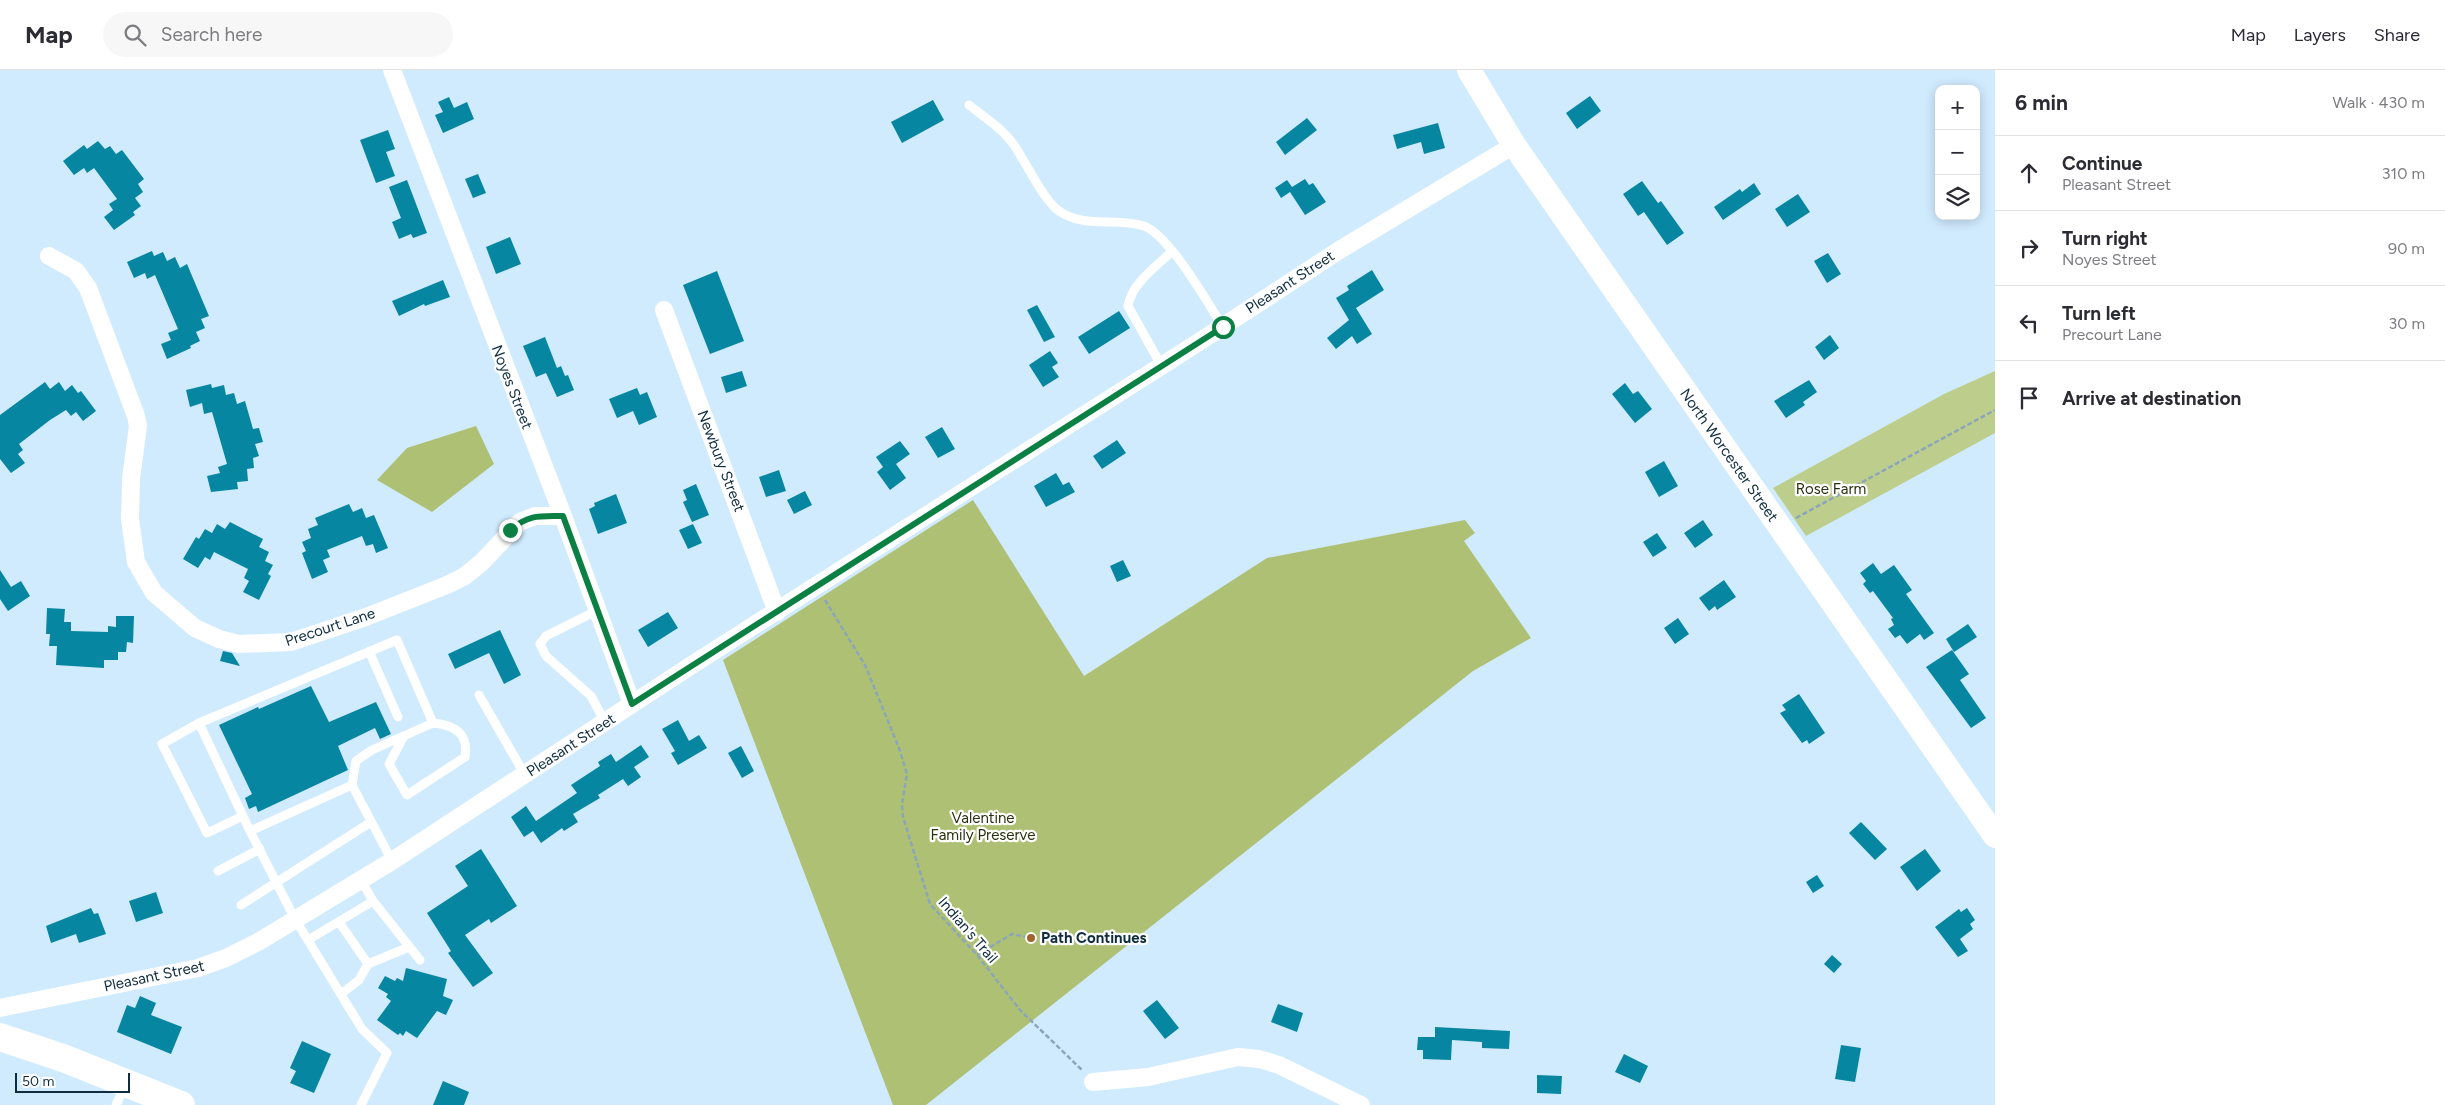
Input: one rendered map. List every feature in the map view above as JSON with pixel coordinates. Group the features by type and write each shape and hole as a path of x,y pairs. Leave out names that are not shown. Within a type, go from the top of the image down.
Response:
{"highway":[{"path":"9,1041 121,1094 180,1105"}],"street":[{"name":"Noyes Street","path":"392,70 497,349 563,516 632,704"},
{"name":"North Worcester Street","path":"1469,70 1514,145 1995,836"},
{"name":"Pleasant Street","path":"0,1008 198,968 226,958 295,919 392,861 632,704 1223,327 1338,251 1514,145"},
{"name":"Precourt Lane","path":"48,256 76,271 88,288 133,404 138,426 131,479 130,519 136,562 154,593 195,628 239,644 291,642 366,617 447,585 465,576 482,562 520,522 535,516 563,516"},
{"name":"Newbury Street","path":"664,310 777,612"},
{"path":"1093,1082 1148,1078 1238,1057 1259,1059 1279,1066 1361,1105"}],"lane":[{"path":"969,105 1013,143 1058,211 1094,223 1144,226 1154,232 1194,280 1223,327"},
{"path":"1161,366 1128,306 1130,295 1141,281 1171,252"},
{"path":"598,610 546,636 540,644 546,656 591,696 605,722"},
{"path":"243,816 207,833 162,744 199,723 397,640 433,723"},
{"path":"369,651 398,716"},
{"path":"479,695 525,775"},
{"path":"199,723 250,831 295,919 362,1029 387,1053 361,1105"},
{"path":"392,861 352,785 356,761 372,750 433,723 447,724 461,733 465,740 465,757 407,795 389,764 404,736"},
{"path":"250,831 352,785"},
{"path":"241,905 371,822"},
{"path":"218,871 260,849"},
{"path":"361,880 373,901 420,960"},
{"path":"308,940 373,901"},
{"path":"339,922 368,964"},
{"path":"341,994 359,980 368,964 409,947"}],"path":[{"path":"1779,527 1995,410"},
{"name":"Indian's Trail","path":"823,596 865,665 899,748 907,774 902,804 903,817 930,904 977,955 1020,1010 1054,1044 1076,1062 1093,1082"},
{"path":"977,955 1012,934 1031,938"}],"green space":[{"name":"Rose Farm","path":"1995,371 1995,433 1806,536 1773,488 1944,394"},
{"path":"476,426 494,464 432,512 377,480 407,448"},
{"name":"Valentine Family Preserve","path":"973,500 1084,676 1267,558 1465,520 1475,533 1464,541 1531,638 1473,671 926,1105 893,1105 723,660"}],"building":[{"path":"1590,96 1601,111 1577,129 1566,113"},
{"path":"449,97 454,108 467,102 474,119 443,133 435,115 443,112 438,102"},
{"path":"933,100 944,120 902,143 891,122"},
{"path":"1307,118 1317,130 1285,155 1276,142"},
{"path":"1438,123 1445,148 1424,154 1421,142 1397,149 1393,135"},
{"path":"388,130 395,149 386,152 395,176 376,183 360,140"},
{"path":"98,141 105,149 110,146 116,154 122,150 144,179 138,184 143,192 135,198 141,206 133,212 135,215 114,230 104,217 113,210 109,204 117,199 94,168 87,173 84,168 74,175 63,161 84,145 87,149"},
{"path":"478,174 486,193 473,198 465,179"},
{"path":"1305,179 1309,185 1313,183 1326,202 1305,215 1290,192 1281,198 1275,188 1287,180 1292,187"},
{"path":"407,180 427,233 413,238 411,234 399,239 392,222 401,218 389,187"},
{"path":"1642,181 1658,203 1661,201 1684,233 1667,245 1644,212 1638,216 1623,194"},
{"path":"1754,183 1761,194 1723,220 1714,207 1740,189 1742,192"},
{"path":"1798,194 1810,212 1787,227 1775,209"},
{"path":"510,237 521,264 496,274 486,247"},
{"path":"152,251 154,256 163,252 167,261 175,257 180,268 187,264 209,316 201,319 205,328 196,332 200,341 190,346 191,348 167,359 161,344 171,340 168,333 178,329 155,275 147,279 145,273 134,278 127,262"},
{"path":"1828,253 1841,274 1827,283 1814,261"},
{"path":"1372,270 1384,290 1356,308 1372,334 1357,344 1352,336 1336,349 1327,338 1349,320 1336,298 1349,290 1347,286"},
{"path":"717,271 744,341 710,354 683,285"},
{"path":"443,280 450,297 425,306 424,304 399,316 392,301"},
{"path":"1037,305 1055,337 1044,342 1027,310"},
{"path":"1119,311 1130,328 1089,354 1078,337"},
{"path":"1830,335 1839,348 1824,360 1815,347"},
{"path":"545,337 557,368 561,366 565,376 568,375 574,390 557,397 546,373 536,377 523,346"},
{"path":"1050,351 1058,363 1052,367 1059,377 1043,387 1029,365"},
{"path":"742,371 747,386 726,393 721,377"},
{"path":"1809,380 1817,392 1803,402 1805,405 1786,418 1774,401"},
{"path":"45,382 50,389 59,382 65,391 72,385 78,393 81,391 96,411 83,421 76,412 71,416 66,410 50,420 19,444 23,450 18,454 25,463 11,473 0,459 0,415"},
{"path":"1625,383 1633,394 1638,391 1652,409 1635,423 1612,394"},
{"path":"211,384 212,388 224,385 226,395 234,393 237,404 245,401 253,429 259,428 263,442 255,444 259,456 253,458 254,468 247,469 248,481 237,482 238,489 211,492 207,476 220,473 218,467 227,464 212,412 204,414 202,403 190,407 186,390"},
{"path":"637,388 640,395 647,392 657,417 639,425 633,411 617,418 609,399"},
{"path":"942,427 955,449 938,458 925,437"},
{"path":"1117,440 1126,453 1102,469 1093,456"},
{"path":"900,441 910,454 896,464 906,478 890,490 877,472 883,467 876,457"},
{"path":"1664,461 1678,486 1659,497 1645,472"},
{"path":"779,470 786,491 766,497 759,477"},
{"path":"1056,473 1063,485 1069,482 1075,492 1046,507 1034,486"},
{"path":"696,484 709,515 692,522 683,502 687,500 683,490"},
{"path":"805,491 812,505 794,514 787,500"},
{"path":"616,494 627,523 598,534 589,509 595,506 594,503"},
{"path":"349,504 353,512 362,508 366,518 374,515 388,548 376,553 373,544 366,546 362,536 327,550 330,557 323,560 328,572 312,579 302,553 306,551 302,542 311,538 308,529 318,525 315,518"},
{"path":"1703,520 1713,535 1695,548 1684,533"},
{"path":"230,522 263,539 259,547 269,552 265,561 273,565 268,574 271,576 259,600 243,592 249,581 244,578 248,569 214,552 210,560 205,557 198,568 183,559 196,537 199,539 205,529 212,533 217,524 225,529"},
{"path":"693,524 702,543 688,549 679,530"},
{"path":"1657,533 1667,548 1653,557 1643,542"},
{"path":"1123,560 1131,576 1117,582 1110,566"},
{"path":"1873,563 1881,574 1894,565 1912,590 1906,594 1934,633 1924,640 1920,634 1907,644 1900,635 1895,638 1888,629 1894,625 1891,619 1893,618 1873,591 1870,593 1863,584 1866,581 1860,573"},
{"path":"0,570 11,587 21,581 30,596 8,611 0,599"},
{"path":"1724,580 1736,597 1717,610 1715,606 1709,611 1699,598"},
{"path":"47,608 65,609 64,622 71,622 71,631 108,632 108,626 116,627 116,616 134,616 133,643 127,642 126,652 118,652 118,660 104,660 104,668 56,665 57,646 49,646 50,634 46,634"},
{"path":"668,612 678,628 648,647 638,630"},
{"path":"1678,618 1689,634 1675,644 1664,628"},
{"path":"1968,624 1977,637 1954,652 1946,639"},
{"path":"500,630 521,675 504,684 489,653 455,669 448,654"},
{"path":"1952,650 1969,674 1960,680 1986,718 1971,728 1926,667"},
{"path":"223,651 232,653 240,666 220,661"},
{"path":"311,686 329,722 376,702 391,734 380,739 375,728 338,746 348,770 258,812 256,806 249,809 245,798 252,794 219,725"},
{"path":"1799,694 1825,733 1809,744 1807,740 1802,743 1780,713 1786,710 1782,705"},
{"path":"678,720 689,741 699,735 707,748 678,765 671,753 675,751 662,729"},
{"path":"641,745 649,757 634,767 641,777 628,786 623,779 598,795 600,798 573,814 578,822 564,831 562,828 541,843 533,831 524,837 511,817 526,806 536,821 577,793 571,785 600,766 598,762 611,754 616,762"},
{"path":"741,746 754,771 742,778 728,753"},
{"path":"1861,822 1887,849 1875,860 1849,833"},
{"path":"481,849 517,906 491,923 489,919 465,935 493,973 473,987 448,953 451,951 427,913 468,886 455,866"},
{"path":"1925,849 1941,871 1917,891 1900,867"},
{"path":"1817,875 1824,886 1813,893 1806,882"},
{"path":"156,892 163,913 136,922 129,901"},
{"path":"91,908 94,914 98,913 106,934 79,943 76,934 51,943 46,926"},
{"path":"1967,908 1975,920 1970,924 1973,929 1960,939 1968,951 1958,957 1935,927 1959,909 1961,912"},
{"path":"1832,955 1842,964 1834,973 1824,964"},
{"path":"406,968 447,979 443,996 453,1000 446,1015 437,1011 417,1038 406,1031 403,1036 400,1033 398,1035 377,1020 391,1001 386,997 388,994 378,988 385,976 395,981 397,978 403,981"},
{"path":"140,996 156,1003 151,1015 182,1027 171,1054 117,1032 127,1005 135,1008"},
{"path":"1157,1000 1179,1028 1165,1039 1143,1011"},
{"path":"1278,1004 1303,1013 1297,1032 1271,1022"},
{"path":"1435,1027 1510,1031 1509,1049 1482,1048 1482,1042 1452,1040 1451,1060 1423,1059 1423,1050 1417,1050 1418,1037 1435,1037"},
{"path":"302,1041 331,1054 314,1093 290,1083 296,1071 290,1068"},
{"path":"1841,1045 1861,1048 1855,1082 1835,1079"},
{"path":"1624,1054 1648,1066 1640,1083 1615,1072"},
{"path":"1537,1075 1562,1076 1561,1094 1537,1093"},
{"path":"443,1081 469,1092 464,1105 433,1105"}],"place":[{"name":"Path Continues","path":"1031,938"}],"route":[{"path":"510,530 520,522 535,516 563,516 632,704 1077,418 1223,327"}]}
